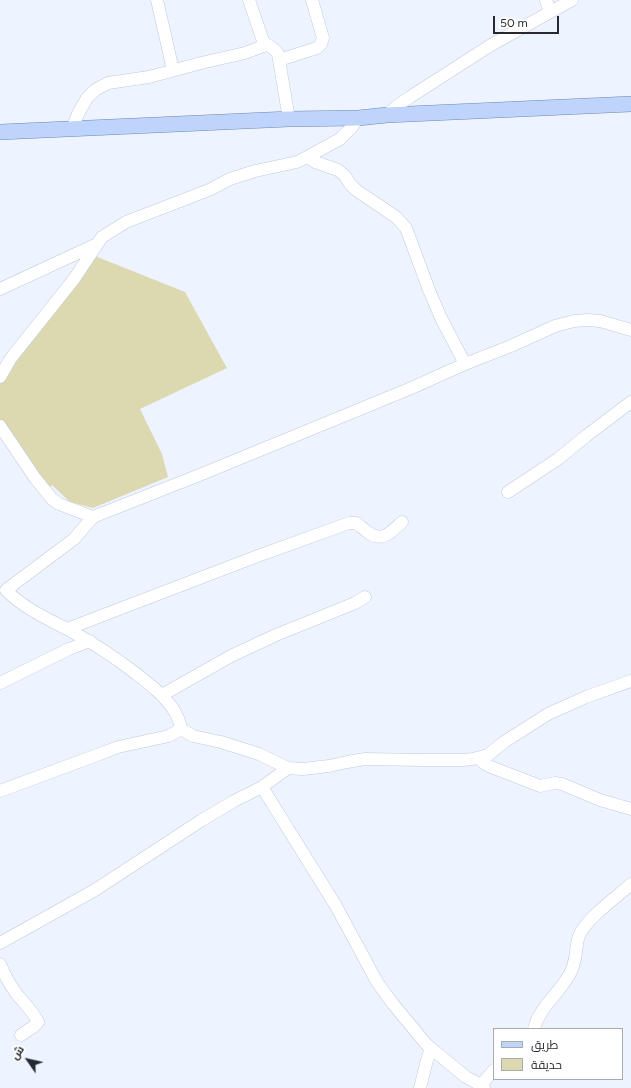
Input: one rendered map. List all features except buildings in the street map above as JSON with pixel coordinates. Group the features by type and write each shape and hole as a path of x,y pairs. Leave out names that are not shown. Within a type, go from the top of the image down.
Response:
{"main road":[{"path":"0,132 289,119 358,118 387,115 631,104"}],"street":[{"path":"157,0 173,70"},
{"path":"249,0 263,41 266,45 277,51 289,119"},
{"path":"279,60 317,48 321,44 323,38 312,0"},
{"path":"546,0 550,12"},
{"path":"387,115 410,97 491,45 572,0"},
{"path":"72,129 82,105 87,98 95,90 108,83 149,77 201,62 245,53 266,45"},
{"path":"0,377 11,358 74,279 102,237 126,222 230,180 255,171 297,162 340,139 358,118"},
{"path":"307,157 315,162 338,170 356,190 402,222 406,228 428,290 465,364"},
{"path":"0,289 96,245"},
{"path":"181,729 180,722 174,710 162,695 124,664 90,641 3,591 74,539 93,517 409,389 555,326 574,321 587,320 600,321 631,330"},
{"path":"508,492 558,459 631,402"},
{"path":"0,426 35,478 52,499 59,504 93,517"},
{"path":"67,628 349,523 356,523 368,533 375,537 380,537 387,535 402,522"},
{"path":"162,695 231,656 276,635 355,603 364,597"},
{"path":"0,683 69,649 90,641"},
{"path":"181,729 193,736 221,742 258,754 288,768 303,770 366,759 462,760 479,758 488,755 548,714 586,697 631,681"},
{"path":"0,791 97,754 169,736 181,729"},
{"path":"479,758 491,767 540,786 555,783 562,784 600,800 631,809"},
{"path":"0,943 94,890 202,820 234,801 262,787 288,768"},
{"path":"262,787 336,906 377,982 393,1004 431,1048 466,1078 482,1086 493,1071"},
{"path":"534,1028 541,1012 570,973 574,963 580,932 598,913 631,884"},
{"path":"0,964 10,984 38,1022 21,1035"},
{"path":"420,1088 431,1048"}],"green space":[{"path":"95,256 185,292 227,368 140,409 162,454 168,477 93,508 70,502 52,485 47,490 0,422 0,379"}]}
